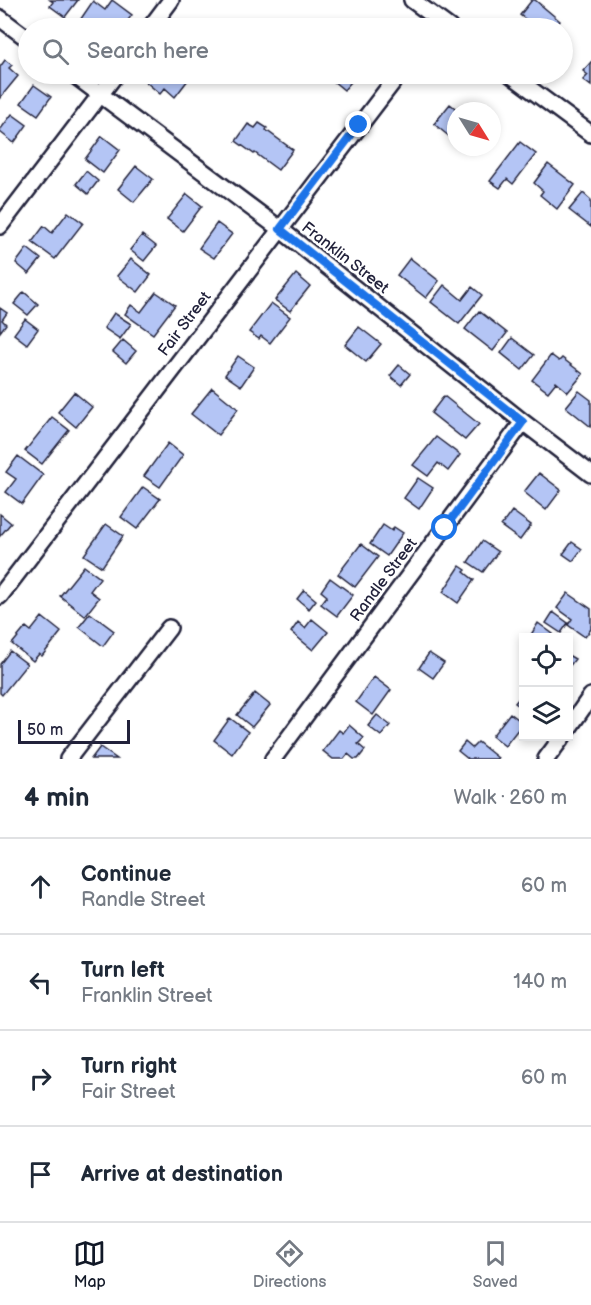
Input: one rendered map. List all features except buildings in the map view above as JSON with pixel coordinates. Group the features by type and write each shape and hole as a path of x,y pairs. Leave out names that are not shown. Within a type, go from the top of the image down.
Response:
{"street":[{"path":"158,18 171,0"},
{"path":"412,0 432,18"},
{"path":"0,18 18,32"},
{"name":"Franklin Street","path":"86,84 280,229 591,474"},
{"path":"0,226 108,84"},
{"name":"Fair Street","path":"0,596 391,84"},
{"path":"524,84 591,134"},
{"name":"Randle Street","path":"273,759 523,422"},
{"path":"68,759 169,628"},
{"path":"573,722 591,696"},
{"path":"546,759 559,741"}],"route":[{"path":"359,125 280,229 523,422 445,528"}]}
